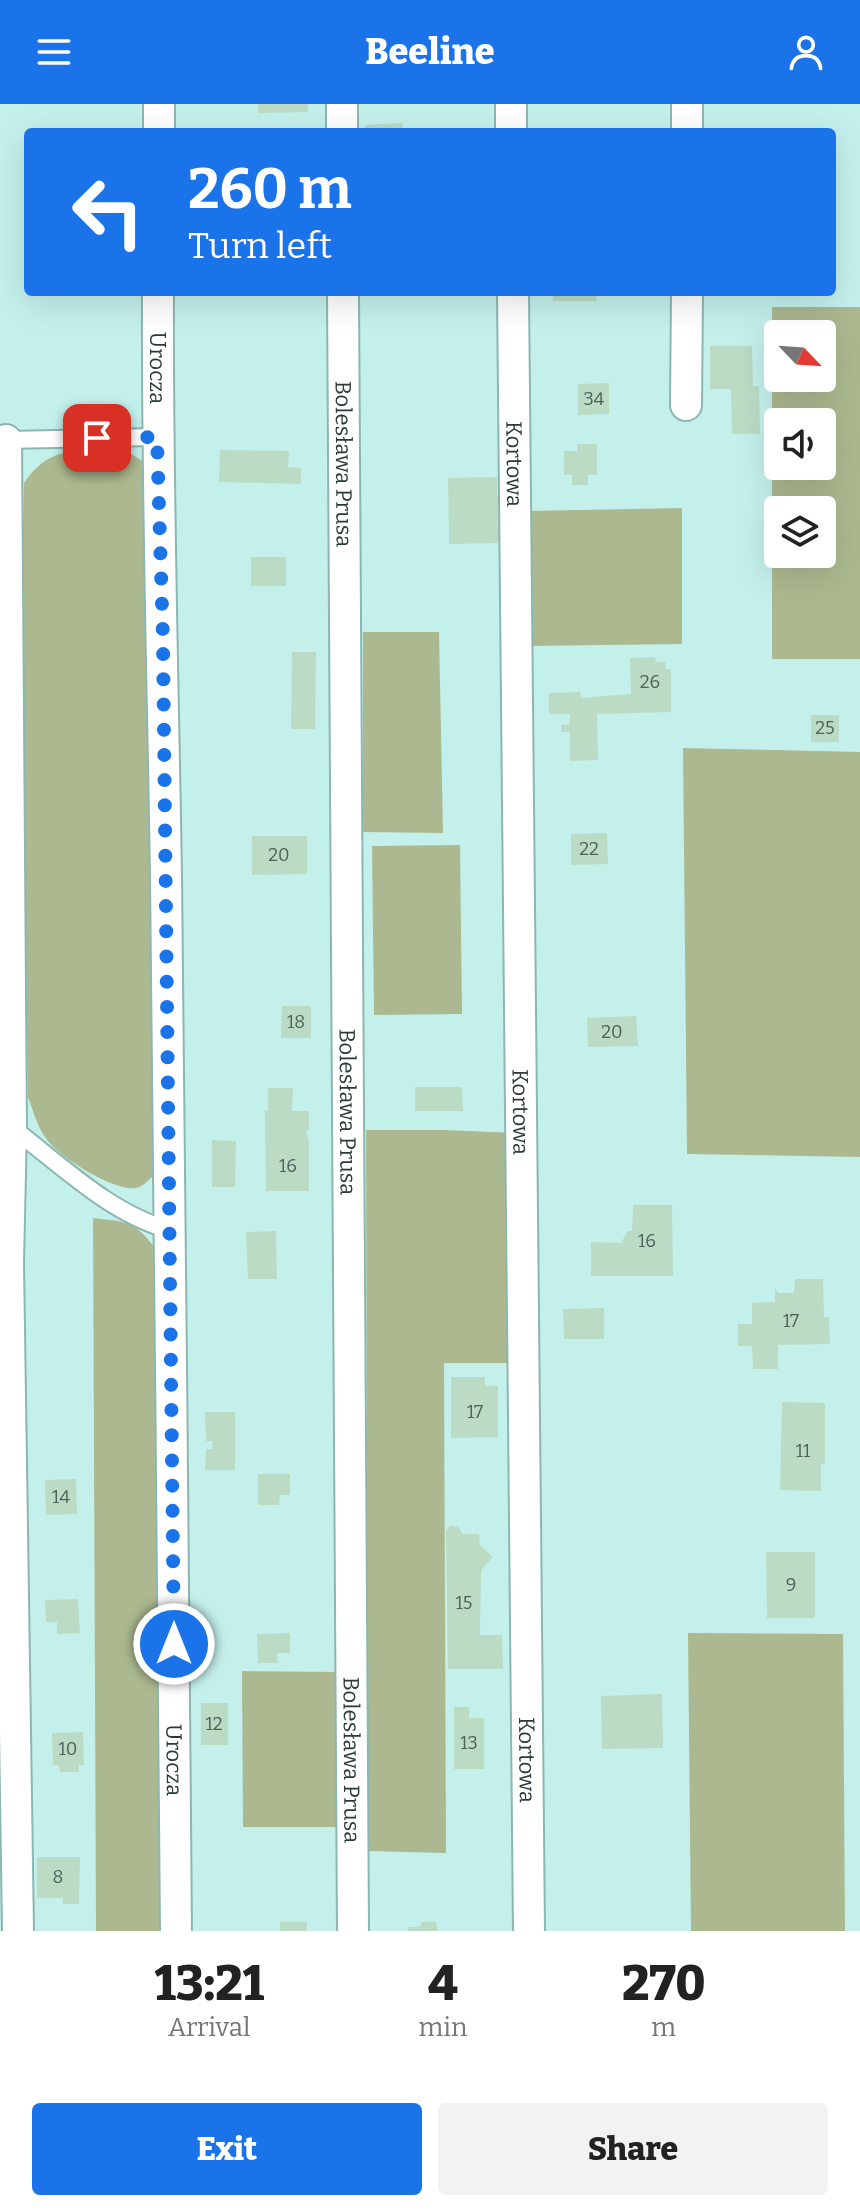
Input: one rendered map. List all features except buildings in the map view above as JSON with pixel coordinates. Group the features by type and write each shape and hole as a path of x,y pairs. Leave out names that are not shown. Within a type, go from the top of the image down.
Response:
{"street":[{"path":"159,104 159,128"},
{"path":"342,104 342,128"},
{"path":"511,104 511,128"},
{"path":"687,104 687,128"},
{"name":"Urocza","path":"158,296 157,437 163,640 176,1931"},
{"name":"Bolesława Prusa","path":"343,296 353,1931"},
{"name":"Kortowa","path":"513,296 529,1931"},
{"path":"686,405 687,296"},
{"path":"6,440 11,1127 8,1263 18,1931"}],"lane":[{"path":"6,440 157,437"},
{"path":"11,1127 116,1207 170,1230"}],"green space":[{"path":"772,307 860,307 860,659 772,659 772,568 836,568 836,496 772,496 772,480 836,480 836,408 772,408 772,392 836,392 836,320 772,320"},
{"path":"113,449 130,453 149,465 156,1173 136,1188 126,1188 101,1179 61,1154 42,1133 28,1097 21,640 24,483 33,471 52,457 74,451"},
{"path":"682,508 682,644 529,646 527,511"},
{"path":"363,632 439,632 443,833 363,832"},
{"path":"683,748 860,752 860,1157 687,1154"},
{"path":"460,845 462,1014 374,1015 372,846"},
{"path":"366,1130 514,1133 515,1363 444,1363 446,1853 368,1851"},
{"path":"93,1218 132,1225 159,1253 167,1931 96,1931"},
{"path":"688,1633 843,1634 845,1931 691,1931"},
{"path":"242,1671 338,1672 340,1827 243,1827"}],"route":[{"path":"97,438 157,437 163,640 174,1644"}]}
